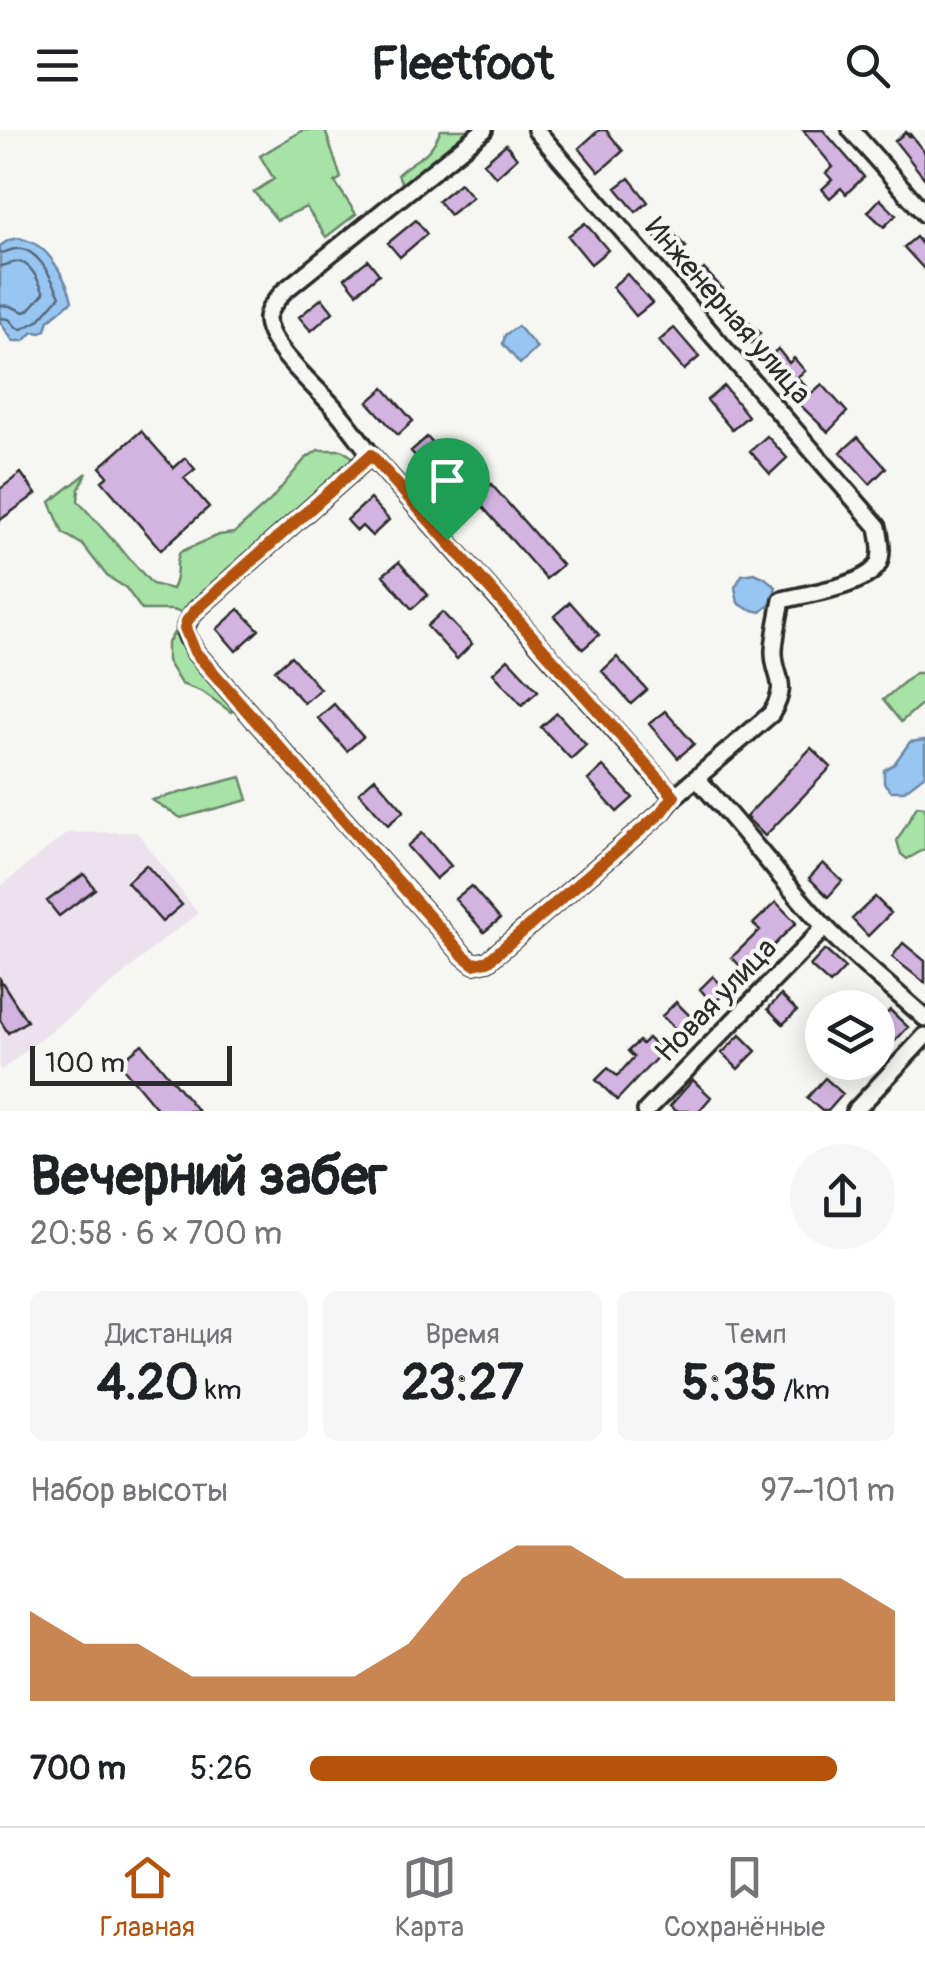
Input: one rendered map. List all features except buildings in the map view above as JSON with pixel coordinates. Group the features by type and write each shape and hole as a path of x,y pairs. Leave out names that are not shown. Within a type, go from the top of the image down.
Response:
{"street":[{"path":"484,130 283,292 267,316 268,326 273,339 371,455 674,796"},
{"name":"Инженерная улица","path":"536,130 878,527 880,563 867,577 782,600 774,654 781,676 778,703 772,714 697,779"},
{"path":"851,130 925,214"},
{"path":"371,455 206,602 187,621 186,632 195,652 464,956 474,964 488,961 697,779 825,927 925,1018"},
{"name":"Новая улица","path":"646,1111 825,927"},
{"path":"855,1111 925,1036"}],"shaded area":[{"path":"137,832 198,914 0,1071 0,887 67,833"}],"green space":[{"path":"303,130 325,130 341,178 335,182 356,214 326,237 306,207 277,220 254,192 274,179 260,156"},
{"path":"441,130 472,130 408,185 401,182 398,174 427,152"},
{"path":"318,450 342,450 358,461 189,614 142,610 126,588 107,576 83,545 63,533 50,502 87,473 78,501 152,584 172,589 180,552 219,535 234,533"},
{"path":"174,633 234,708 231,712 203,692 181,684 167,661 167,644"},
{"path":"915,673 925,673 925,701 901,722 883,700"},
{"path":"241,777 248,800 181,818 152,800"},
{"path":"917,806 925,807 925,849 907,859 897,841"}],"water":[{"path":"19,238 35,244 53,261 72,301 49,320 46,330 33,332 24,341 13,341 0,322 0,246"},
{"path":"518,326 537,348 520,364 503,344 505,335"},
{"path":"754,573 776,587 772,603 761,612 738,603 735,587 742,575"},
{"path":"925,740 925,775 904,791 891,791 884,783 884,770 894,764 910,742"}],"route":[{"path":"371,455 447,540 674,796 662,812 488,961 474,964 195,652 185,628 196,610 371,455"}]}
